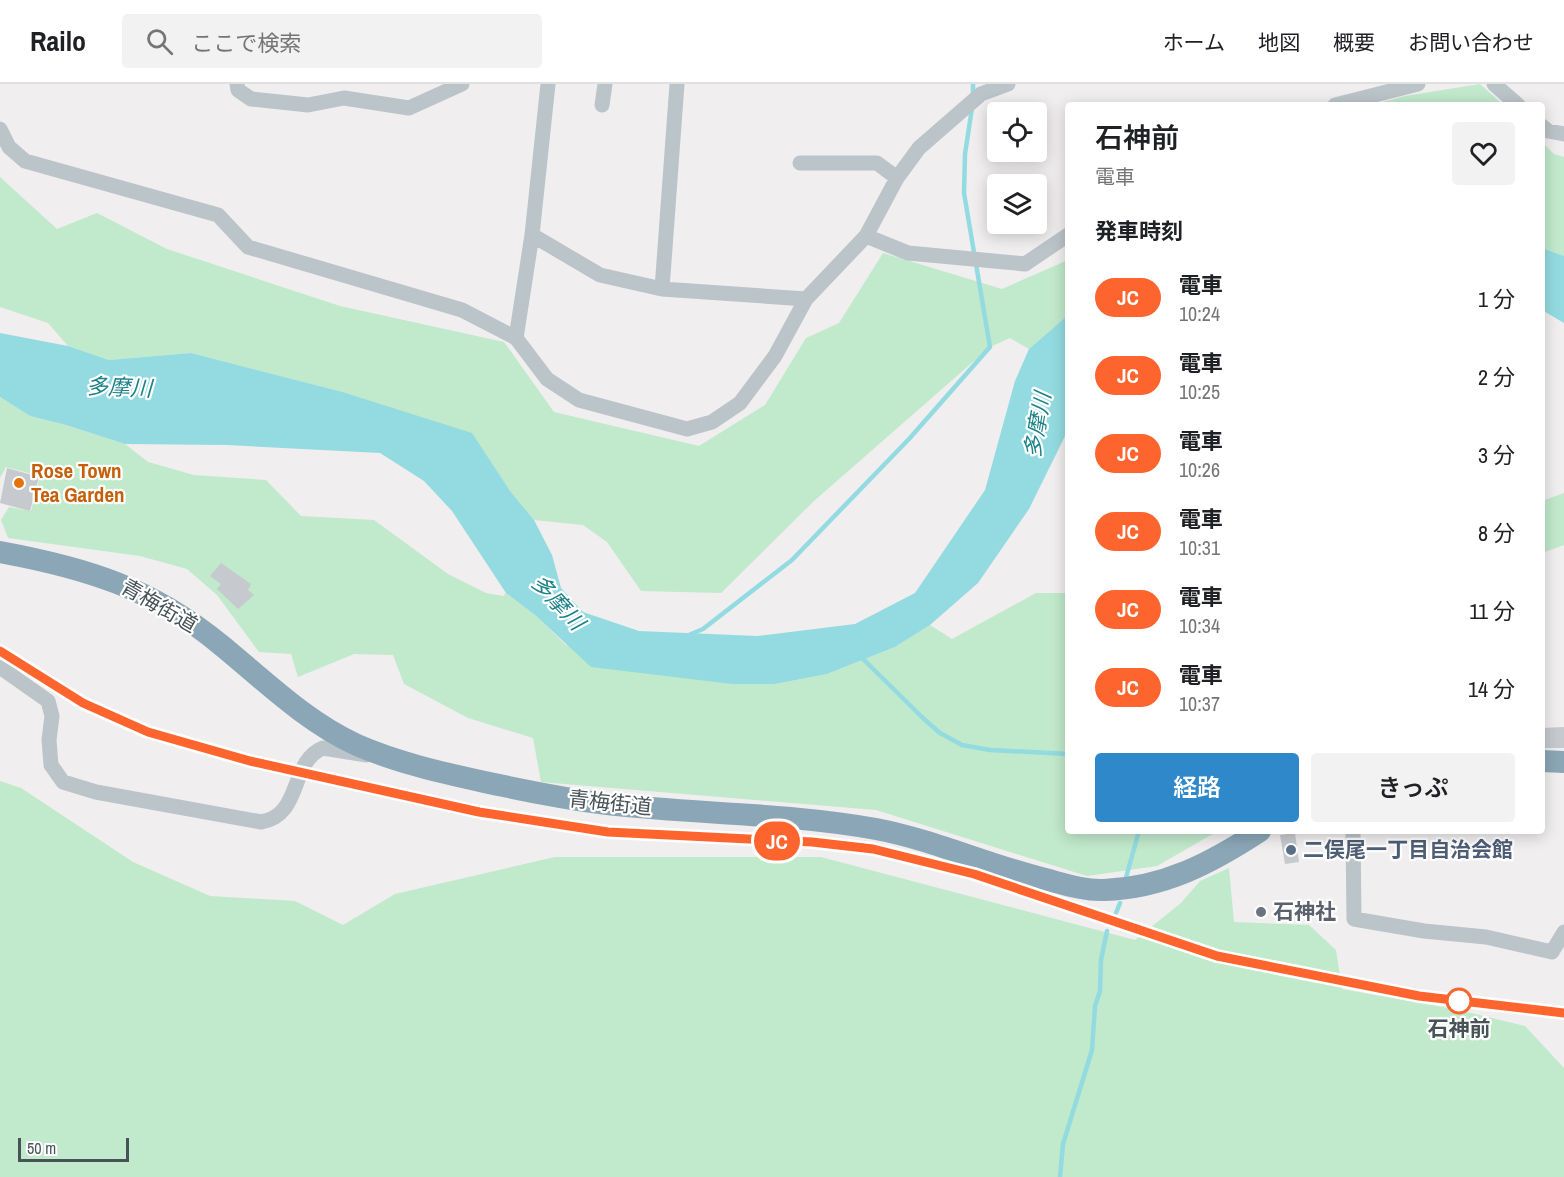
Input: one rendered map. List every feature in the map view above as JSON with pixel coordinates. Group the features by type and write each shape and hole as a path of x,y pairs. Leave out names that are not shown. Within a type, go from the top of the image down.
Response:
{"highway":[{"name":"青梅街道","path":"0,552 68,565 109,578 138,591 184,617 219,643 286,700 323,726 357,745 439,772 546,795 607,804 798,819 873,829 918,838 998,867 1100,891 1149,885 1176,877 1204,865 1255,834"},
{"path":"1545,761 1564,762"}],"street":[{"path":"237,84 238,90 251,99 308,105 344,98 408,108 462,84"},
{"path":"516,338 532,235 548,84"},
{"path":"602,105 605,84"},
{"path":"662,289 677,84"},
{"path":"0,129 9,147 25,161 218,215 248,248 462,310 516,338 547,380 579,400 687,429 711,422 740,403 775,356 806,299 866,236 897,178 919,148 981,89 1008,84"},
{"path":"1344,102 1384,88 1418,84"},
{"path":"1494,84 1515,102"},
{"path":"1545,128 1564,134"},
{"path":"800,163 877,163 897,178"},
{"path":"532,235 600,275 662,289 806,299"},
{"path":"866,236 908,253 1025,264 1065,237"},
{"path":"0,667 48,701 52,716 49,740 51,765 59,778 68,784 96,792 261,822 271,820 283,812 291,801 308,757 323,748 389,757"},
{"path":"1353,834 1354,920 1424,931 1486,937 1552,952 1564,932"}],"green space":[{"path":"1480,84 1500,102 1383,102 1405,96"},
{"path":"1545,145 1554,154 1564,157 1564,256 1545,249"},
{"path":"0,177 57,229 97,213 167,249 340,306 504,342 554,412 699,446 765,405 806,338 839,323 883,253 1002,289 1065,261 1065,318 1029,349 1010,338 990,347 814,501 721,593 641,591 607,542 583,525 534,520 510,491 339,391 191,353 109,360 68,346 48,323 0,307"},
{"path":"0,397 30,416 125,444 148,462 194,475 266,480 301,516 374,520 448,574 486,593 503,596 506,593 535,615 566,645 732,684 775,684 827,674 895,647 930,625 952,639 1036,593 1065,593 1065,834 1213,834 1157,866 1087,876 876,810 541,782 533,738 468,718 404,684 393,655 354,654 298,677 291,654 259,652 217,595 187,569 140,556 8,538 1,520 9,507 31,511 40,476 6,467 0,478"},
{"path":"1564,493 1564,545 1545,552 1545,500"},
{"path":"0,781 21,788 133,862 210,896 295,901 343,925 395,894 555,857 821,857 1135,940 1181,903 1200,881 1229,868 1234,922 1309,925 1336,950 1342,989 1459,1010 1525,1026 1564,1068 1564,1177 0,1177"}],"water":[{"path":"1545,249 1564,256 1564,323 1545,312"},
{"name":"多摩川","path":"1065,318 1065,436 1029,509 978,583 930,625 895,647 827,674 775,684 732,684 591,667 535,615 506,593 452,511 424,481 380,453 227,445 125,444 30,416 0,397 0,333 68,346 109,360 191,353 339,391 472,433 510,491 534,520 552,555 561,588 583,612 639,631 757,636 855,624 915,593 985,490 1015,381 1029,349"}],"building":[{"path":"7,468 39,477 30,511 0,503"},
{"path":"221,563 251,584 248,590 254,595 238,609 217,589 221,584 210,576"},
{"path":"1564,727 1564,748 1545,748 1545,728"},
{"path":"1295,834 1299,862 1285,864 1280,835"}],"waterway":[{"path":"973,84 973,96"},
{"path":"689,635 703,629 792,560 909,439 990,347 964,193 965,154 972,108"},
{"path":"860,656 940,733 962,745 990,750 1065,754"},
{"path":"1125,881 1138,834"},
{"path":"1116,913 1120,903"},
{"path":"1060,1177 1063,1144 1092,1050 1095,1006 1100,991 1101,960 1107,931"}],"railway":[{"path":"0,651 83,703 148,732 250,761 479,812 608,832 812,842"},
{"path":"1042,896 1217,956 1419,996 1564,1013"}],"train":[{"name":"JC","path":"0,651 83,703 148,732 250,761 479,812 608,832 812,842 873,849 974,874 1217,956 1419,996 1564,1013"}],"place":[{"name":"Rose Town Tea Garden","path":"19,483"},
{"name":"二俣尾一丁目自治会館","path":"1291,850"},
{"name":"石神社","path":"1261,912"},
{"name":"石神前","path":"1459,1001"}]}
